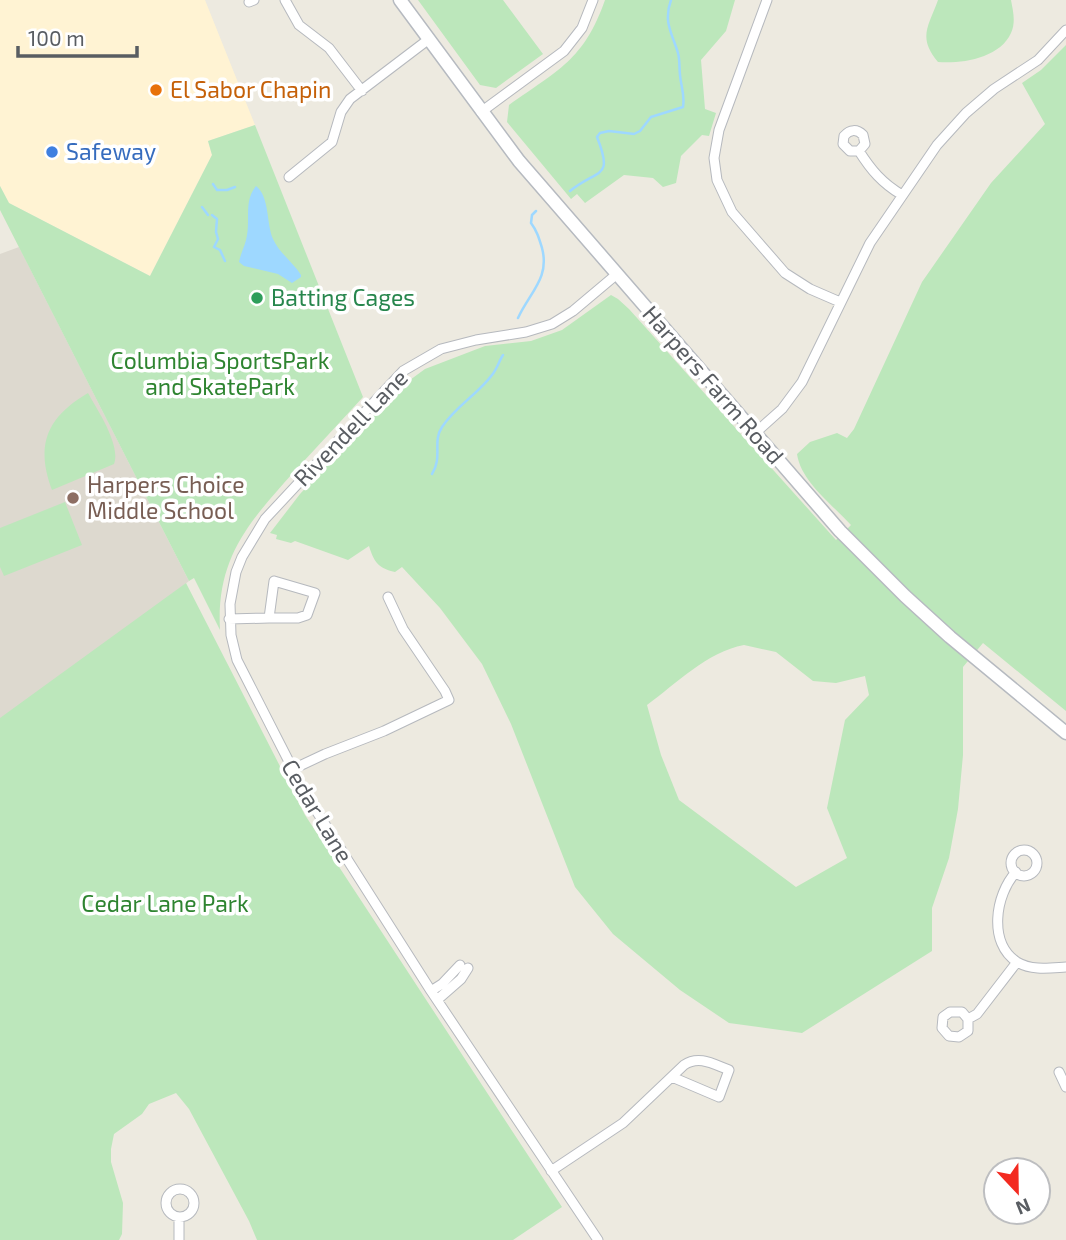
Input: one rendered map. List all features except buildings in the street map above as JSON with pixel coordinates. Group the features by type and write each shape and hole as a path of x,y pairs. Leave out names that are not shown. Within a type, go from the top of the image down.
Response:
{"main road":[{"name":"Harpers Farm Road","path":"400,0 519,161 840,531 905,596 1031,706 1066,733"}],"street":[{"path":"285,0 299,25 329,48 362,91"},
{"path":"481,112 564,51 582,28 593,0"},
{"path":"767,0 719,130 714,158 717,180 732,212 785,273 810,289 840,302"},
{"path":"754,434 793,396 802,382 870,243 937,145 966,113 994,89 1038,60 1066,30"},
{"path":"289,177 332,142 345,105 429,40"},
{"path":"859,151 880,180 902,195"},
{"name":"Rivendell Lane","path":"229,619 236,572 246,548 265,519 403,371 427,355 450,346 526,332 552,324 573,312 617,274"},
{"path":"229,619 298,618 307,615 314,593 274,581 269,618"},
{"path":"291,770 449,701 403,629 388,597"},
{"name":"Cedar Lane","path":"229,619 237,660 291,770 323,825 598,1240"},
{"path":"1016,872 1004,889 998,922 1005,947 1017,962 1034,968 1066,967"},
{"path":"968,1019 985,1006 1017,962"},
{"path":"431,991 464,966 461,979 437,1000"},
{"path":"551,1171 623,1123 684,1065 695,1060 729,1070 719,1097 672,1077"},
{"path":"1059,1072 1066,1087"},
{"path":"179,1217 179,1240"}],"shaded area":[{"path":"0,0 205,0 255,125 208,141 212,155 150,276 9,203 0,186"},
{"name":"Harpers Choice Middle School","path":"19,247 189,581 0,729 0,254"}],"green space":[{"path":"418,0 503,0 543,54 496,88 480,85"},
{"path":"605,0 735,0 726,31 701,60 705,109 716,113 709,136 702,135 681,156 676,183 663,187 653,178 624,175 585,203 577,194 571,199 507,122 509,105 568,62 578,50 588,37"},
{"path":"938,0 1011,0 1013,29 1006,42 989,54 958,62 938,62 926,38"},
{"path":"1066,45 1066,711 983,643 963,667 963,755 958,809 949,858 932,908 932,951 802,1033 729,1023 680,990 613,934 575,887 511,724 482,664 440,608 402,567 395,572 384,568 375,560 369,546 348,560 295,541 291,543 276,539 277,535 270,533 300,494 399,388 425,369 485,346 531,341 562,330 611,295 629,309 836,540 851,525 811,483 797,454 810,442 837,433 847,438 854,429 922,282 991,183 1045,124 1022,83 1041,70","holes":["744,645 776,652 813,681 836,683 865,676 869,695 845,720 827,808 847,858 796,887 679,800 661,755 647,705 717,654"]},
{"name":"Columbia SportsPark and SkatePark","path":"255,125 363,397 277,491 249,526 229,562 223,583 220,630 194,578 189,581 0,210 0,186 9,203 150,276 212,155 208,141"},
{"path":"88,393 111,438 114,464 52,490 45,459 48,434 63,412"},
{"path":"65,502 82,545 4,576 0,567 0,528"},
{"name":"Cedar Lane Park","path":"186,583 305,815 562,1207 513,1240 257,1240 189,1109 176,1093 149,1104 142,1114 114,1134 111,1162 123,1203 122,1234 119,1240 0,1240 0,718"}],"water":[{"path":"256,186 266,203 273,239 301,275 292,283 278,274 244,266 239,262 248,228 250,197"}],"waterway":[{"path":"570,191 600,172 603,167 604,160 597,137 600,133 609,131 634,134 640,131 651,117 683,107 679,56 668,21 671,0"},
{"path":"213,184 217,190 235,187"},
{"path":"202,207 208,215"},
{"path":"518,318 538,284 543,268 542,248 531,223 532,215 536,211"},
{"path":"212,215 217,219 218,239 214,247 220,250 225,261"},
{"path":"432,474 437,462 438,438 442,427 494,373 503,355"}],"place":[{"name":"El Sabor Chapin","path":"156,90"},
{"name":"Safeway","path":"52,152"},
{"name":"Batting Cages","path":"257,298"},
{"name":"Harpers Choice Middle School","path":"73,498"}]}
